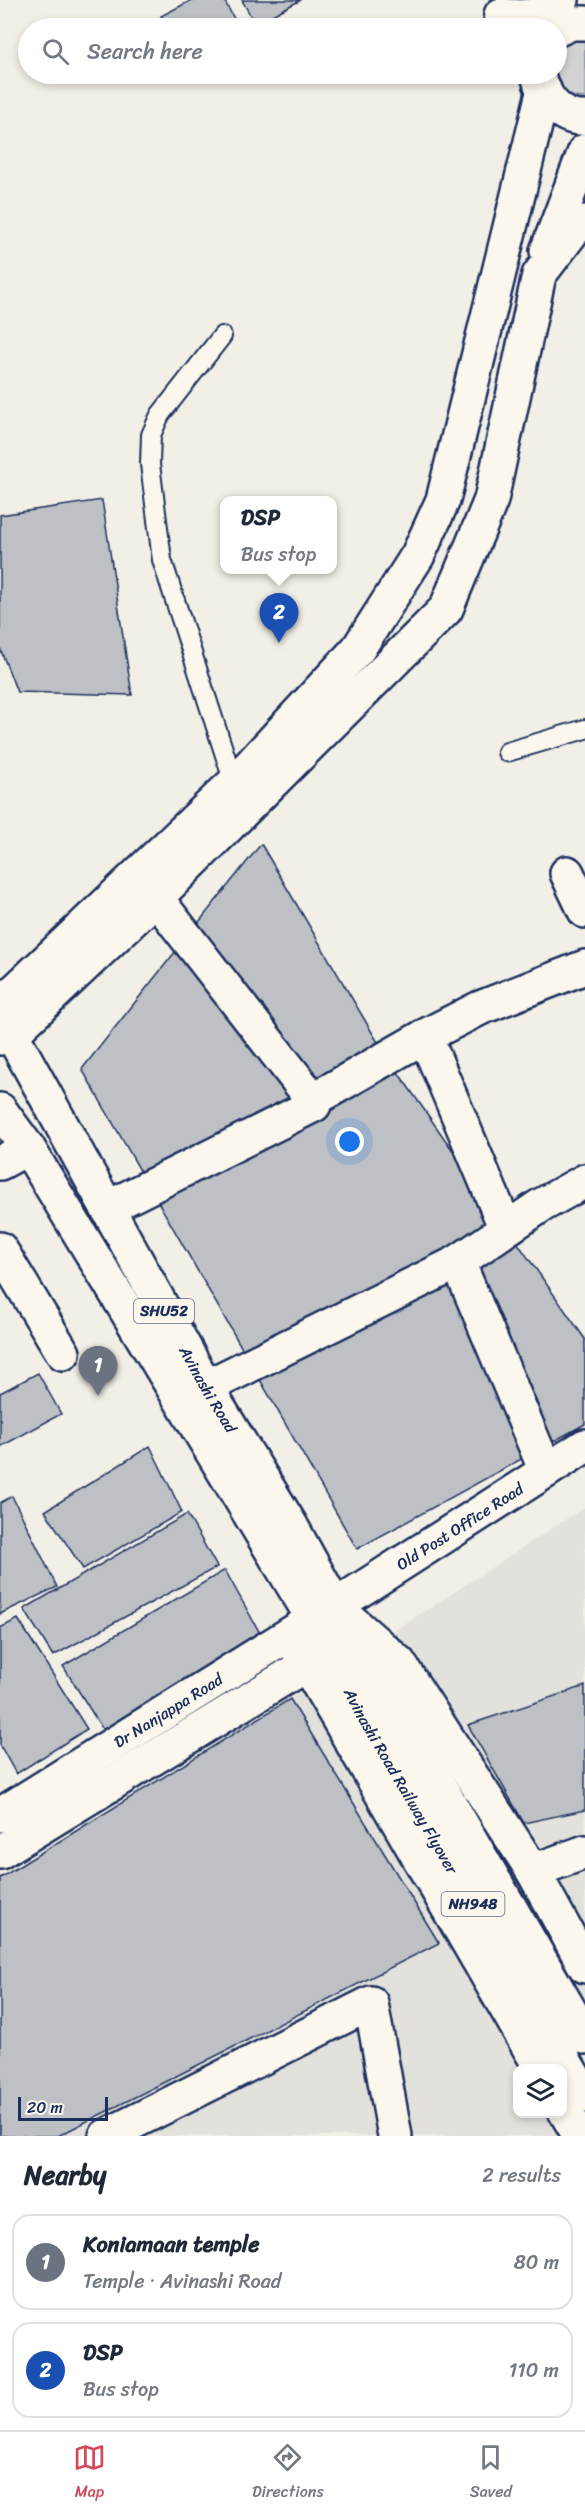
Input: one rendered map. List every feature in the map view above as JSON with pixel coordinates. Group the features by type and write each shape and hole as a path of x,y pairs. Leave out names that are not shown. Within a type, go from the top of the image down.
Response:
{"main road":[{"path":"527,18 554,7 562,0"},
{"path":"501,15 519,18"},
{"path":"567,25 585,23"},
{"path":"3,1022 234,783 358,649 418,555 444,500 540,84"},
{"path":"543,84 556,108 574,119 585,118"},
{"path":"3,1022 156,898 446,609 491,500 539,275 585,152"},
{"path":"539,275 575,228 585,222"},
{"path":"567,873 585,911"},
{"path":"156,898 313,1100 425,1036 480,1008 585,967"},
{"name":"Avinashi Road","path":"3,1022 206,1387 290,1524 315,1635"},
{"path":"425,1036 506,1229"},
{"path":"107,1208 314,1105"},
{"name":"Avinashi Road","path":"0,1110 14,1156 315,1635"},
{"path":"206,1387 458,1262 540,1206 585,1181"},
{"path":"0,1249 63,1353"},
{"path":"458,1262 546,1471"},
{"name":"Old Post Office Road","path":"315,1635 546,1471 585,1446"},
{"path":"315,1635 399,1663 533,1871 585,1966"},
{"path":"315,1635 539,2064"},
{"name":"Avinashi Road Railway Flyover","path":"315,1635 373,1704 585,2037"},
{"name":"Avinashi Road Railway Flyover","path":"315,1635 373,1704 585,2096"},
{"name":"Dr Nanjappa Road","path":"0,1815 315,1635"},
{"name":"Dr Nanjappa Road","path":"0,1852 315,1635"},
{"path":"533,1871 585,1852"},
{"path":"105,2136 371,2003 395,2136"},
{"path":"567,2114 580,2136"}],"lane":[{"path":"222,336 160,415 152,435 150,464 162,560 234,783"},
{"path":"507,752 585,729"}],"shaded area":[{"path":"585,35 585,98 569,95 558,84 567,84 567,40"},
{"path":"585,1507 585,2136 0,2136 0,1887"}],"building":[{"path":"192,0 224,0 234,18 162,18 161,16"},
{"path":"242,0 301,0 266,18 252,18"},
{"path":"102,500 132,695 17,692 0,648 0,515"},
{"path":"261,844 383,1051 585,1339 585,1424 357,1549 82,1069"},
{"path":"38,1373 61,1414 0,1447 0,1393"},
{"path":"150,1446 182,1512 83,1569 45,1511"},
{"path":"12,1496 57,1587 0,1614 0,1503"},
{"path":"187,1514 217,1567 53,1656 24,1609"},
{"path":"225,1570 261,1635 103,1730 63,1666"},
{"path":"18,1619 87,1729 16,1774 0,1745 0,1628"},
{"path":"585,1686 585,1810 524,1823 468,1725"},
{"path":"290,1699 439,1943 58,2136 0,2136 0,1878"}],"place":[{"name":"DSP","path":"279,643"},
{"name":"Koniamaan temple","path":"98,1396"}]}
